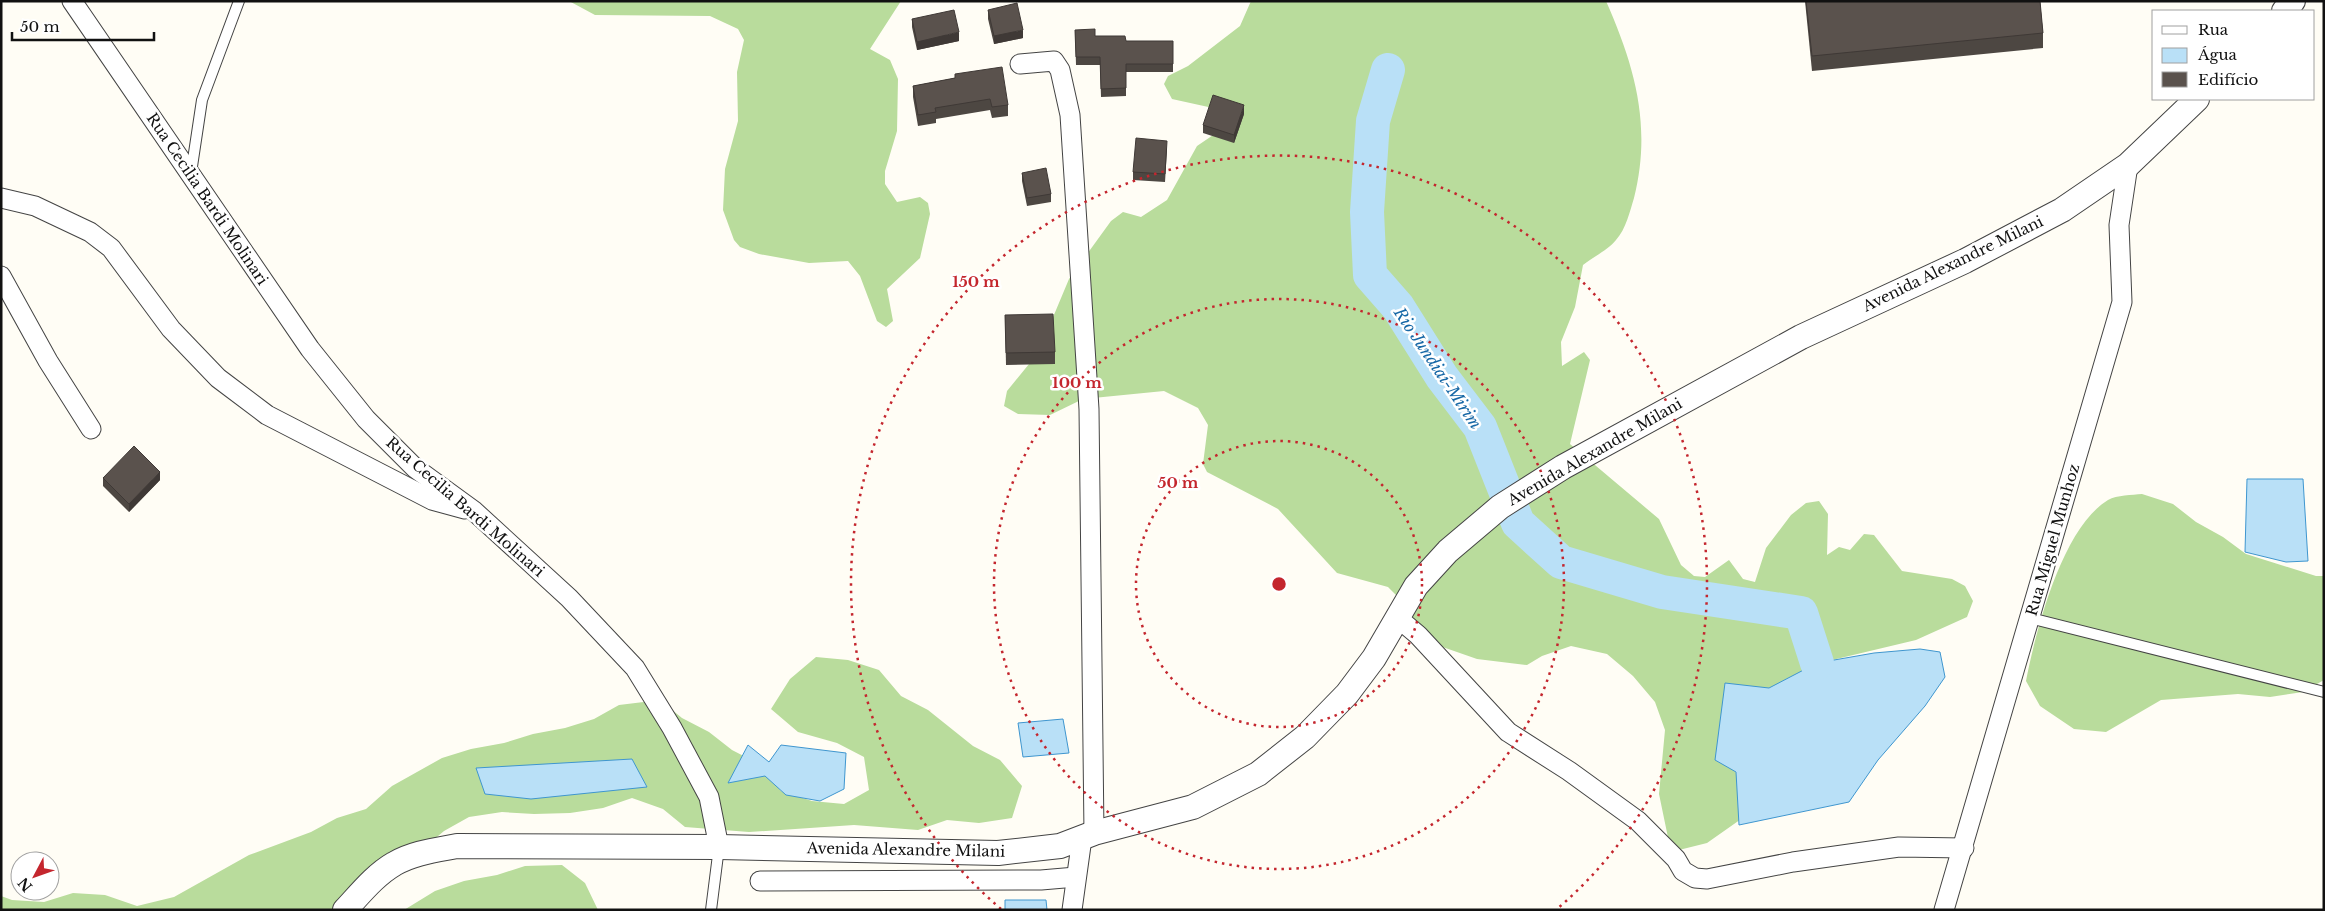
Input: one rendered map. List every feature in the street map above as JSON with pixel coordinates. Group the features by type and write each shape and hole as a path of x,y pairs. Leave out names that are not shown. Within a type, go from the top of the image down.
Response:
{"street":[{"name":"Rua Cecilia Bardi Molinari","path":"72,1 310,349 366,419 415,468 474,511 569,598 635,668 672,728 709,797 720,847"},
{"path":"1020,64 1054,61 1060,70 1070,115 1089,409 1088,836 1076,877 1072,910"},
{"name":"Avenida Alexandre Milani","path":"345,910 366,887 394,864 427,851 457,846 720,847 998,853 1060,846 1088,836 1193,806 1258,774 1305,737 1347,694 1374,658 1399,619 1416,586 1448,551 1500,507 1563,467 1801,337 1965,261 2062,210 2128,165 2196,100"},
{"name":"Rua Miguel Munhoz","path":"1944,910 1964,848 2122,302 2119,225 2128,165"},
{"path":"1,198 35,206 90,232 111,248 171,329 218,378 267,415 432,500 474,511"},
{"path":"1,276 48,361 91,429"},
{"path":"1399,619 1418,635 1508,732 1569,771 1638,821 1676,859 1683,871 1694,878 1707,879 1793,862 1899,847 1964,848"},
{"path":"760,881 1041,880 1076,877"}],"lane":[{"path":"191,175 202,100 239,1"},
{"path":"2030,618 2232,671 2324,692"},
{"path":"711,910 720,847"}],"green space":[{"path":"569,1 901,1 870,49 890,60 898,79 897,131 885,171 885,184 897,202 920,197 928,203 930,214 920,258 887,289 893,321 886,327 877,321 860,276 848,261 809,263 759,254 740,247 734,240 723,210 725,169 738,121 737,72 744,40 738,29 710,16 595,15"},
{"path":"1251,1 1606,1 1625,50 1638,97 1641,121 1639,172 1629,214 1619,236 1613,244 1583,265 1575,307 1561,342 1562,366 1584,352 1590,360 1570,444 1659,519 1681,565 1694,576 1705,577 1729,560 1743,579 1755,582 1766,548 1791,515 1806,503 1819,501 1828,514 1827,555 1839,547 1850,550 1864,534 1874,535 1902,571 1952,579 1965,586 1973,601 1967,617 1916,640 1828,661 1753,696 1735,770 1746,807 1744,817 1707,843 1671,852 1659,794 1665,730 1655,702 1633,676 1607,654 1571,646 1542,656 1527,665 1477,659 1434,644 1414,627 1401,600 1388,587 1337,573 1278,509 1207,472 1203,464 1208,425 1198,408 1164,391 1083,399 1050,415 1018,414 1004,406 1007,391 1038,353 1069,279 1111,221 1123,212 1141,217 1167,200 1197,146 1225,127 1222,110 1172,99 1164,84 1168,76 1188,66 1240,26"},
{"path":"2142,494 2173,504 2196,522 2223,537 2246,554 2316,576 2324,576 2324,680 2303,692 2270,697 2238,694 2161,700 2106,732 2074,729 2040,706 2026,681 2044,609 2064,556 2077,533 2092,514 2108,500 2120,496"},
{"path":"816,657 848,660 879,670 901,696 928,710 973,746 1000,760 1022,786 1012,818 979,823 947,820 918,830 854,825 749,832 685,827 663,809 632,798 603,808 570,813 534,814 502,812 469,817 444,831 366,897 343,910 1,910 1,896 10,899 10,901 44,902 60,901 60,897 73,893 105,895 137,906 174,897 249,855 311,832 337,818 366,809 392,786 442,758 471,749 565,728 594,719 619,705 660,700 682,718 709,732 732,750 759,764 781,791 812,801 844,804 869,790 864,757 837,743 798,732 771,709 790,679"},
{"path":"562,865 585,883 598,910 404,910 435,891 464,881 497,875 525,866"}],"water":[{"path":"2247,479 2303,479 2308,561 2286,562 2245,552"},
{"path":"1920,649 1940,652 1945,677 1925,706 1878,760 1849,802 1739,825 1736,772 1715,760 1725,683 1769,688 1817,663 1874,653"},
{"path":"1063,719 1069,753 1023,757 1018,723"},
{"path":"748,745 769,762 781,745 846,753 844,789 820,801 786,795 765,776 728,783"},
{"path":"632,759 647,787 531,799 485,794 476,768"},
{"path":"1005,900 1046,900 1047,910 1005,910"}],"building":[{"path":"1806,1 2040,1 2043,33 1812,56"},
{"path":"1017,3 1023,30 994,36 988,10"},
{"path":"954,10 959,32 917,42 912,19"},
{"path":"1095,29 1095,36 1125,36 1126,41 1173,41 1173,64 1126,64 1126,88 1101,89 1100,57 1076,57 1075,30"},
{"path":"1002,67 1008,105 992,107 990,99 935,108 936,112 918,115 913,86 955,78 955,74"},
{"path":"1213,95 1244,105 1234,135 1203,125"},
{"path":"1136,138 1167,141 1165,174 1133,172"},
{"path":"1046,168 1051,194 1027,198 1022,173"},
{"path":"1053,314 1055,352 1006,353 1005,315"},
{"path":"134,446 160,472 129,504 103,478"}],"waterway":[{"name":"Rio Jundiaí-Mirim","path":"1388,70 1373,121 1367,212 1370,275 1398,307 1442,377 1480,427 1518,523 1561,562 1662,592 1801,613 1817,663"}]}
